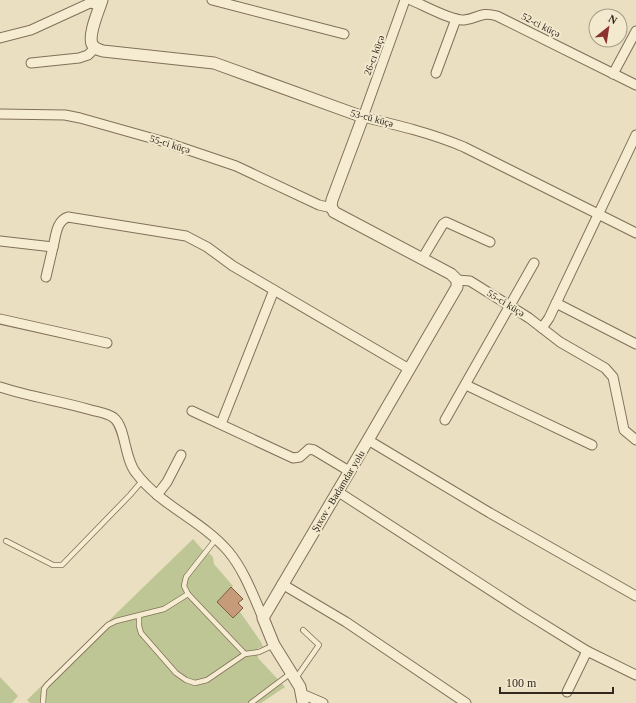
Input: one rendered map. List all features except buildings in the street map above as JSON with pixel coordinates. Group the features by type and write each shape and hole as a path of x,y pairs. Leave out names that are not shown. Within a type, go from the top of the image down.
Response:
{"street":[{"path":"212,0 344,34"},
{"name":"26-cı küçə","path":"363,117 405,0"},
{"path":"410,0 456,19 436,73"},
{"path":"0,38 31,30 90,4 102,2 91,35 92,44 95,48 88,55 79,58 31,63"},
{"name":"52-ci küçə","path":"456,19 468,19 482,14 497,16 636,85"},
{"path":"613,74 636,31"},
{"name":"53-cü küçə","path":"95,48 103,51 214,62 363,117 411,128 448,140 636,233"},
{"name":"55-ci küçə","path":"0,114 53,114 73,117 166,142 236,166 319,205 332,208 339,216 450,274 457,280 470,281 510,306 560,342 605,368 613,377 624,430 636,440"},
{"path":"332,208 332,200 363,117"},
{"path":"542,328 549,318 636,135"},
{"path":"46,277 59,224 62,219 68,218 186,236 207,247 233,266 409,369"},
{"path":"422,259 443,224 446,222 490,242"},
{"path":"0,241 53,246"},
{"path":"445,420 534,262"},
{"name":"Şıxov - Badamdar yolu","path":"263,618 457,287 457,280"},
{"path":"221,424 274,290"},
{"path":"556,303 636,344"},
{"path":"0,319 107,343"},
{"path":"466,385 592,445"},
{"path":"0,387 80,407 114,418 122,431 130,465 142,481 157,495 216,539 228,551 237,563 274,645 294,675 303,699 323,703"},
{"path":"192,412 293,458 300,457 309,449 314,450 349,471"},
{"path":"368,440 490,513 636,596"},
{"path":"157,495 168,482 181,455"},
{"path":"338,490 517,608 587,651 636,675"},
{"path":"282,584 346,622 466,703"},
{"path":"567,692 587,651"}],"lane":[{"path":"6,541 53,565 62,565 142,481"},
{"path":"216,539 186,577 184,586 188,594 245,654"},
{"path":"43,703 44,689 46,685 108,625 116,621 164,609 188,594"},
{"path":"139,616 141,633 176,673 186,680 196,683 207,680 245,654 259,652 274,645"},
{"path":"251,703 294,675 319,645 303,630"}],"green space":[{"path":"193,539 207,555 209,553 213,557 214,564 233,586 231,588 243,599 238,603 243,608 240,612 263,647 258,648 258,658 285,687 261,703 30,703 27,700"},
{"path":"0,677 18,696 12,703 0,703"}]}
